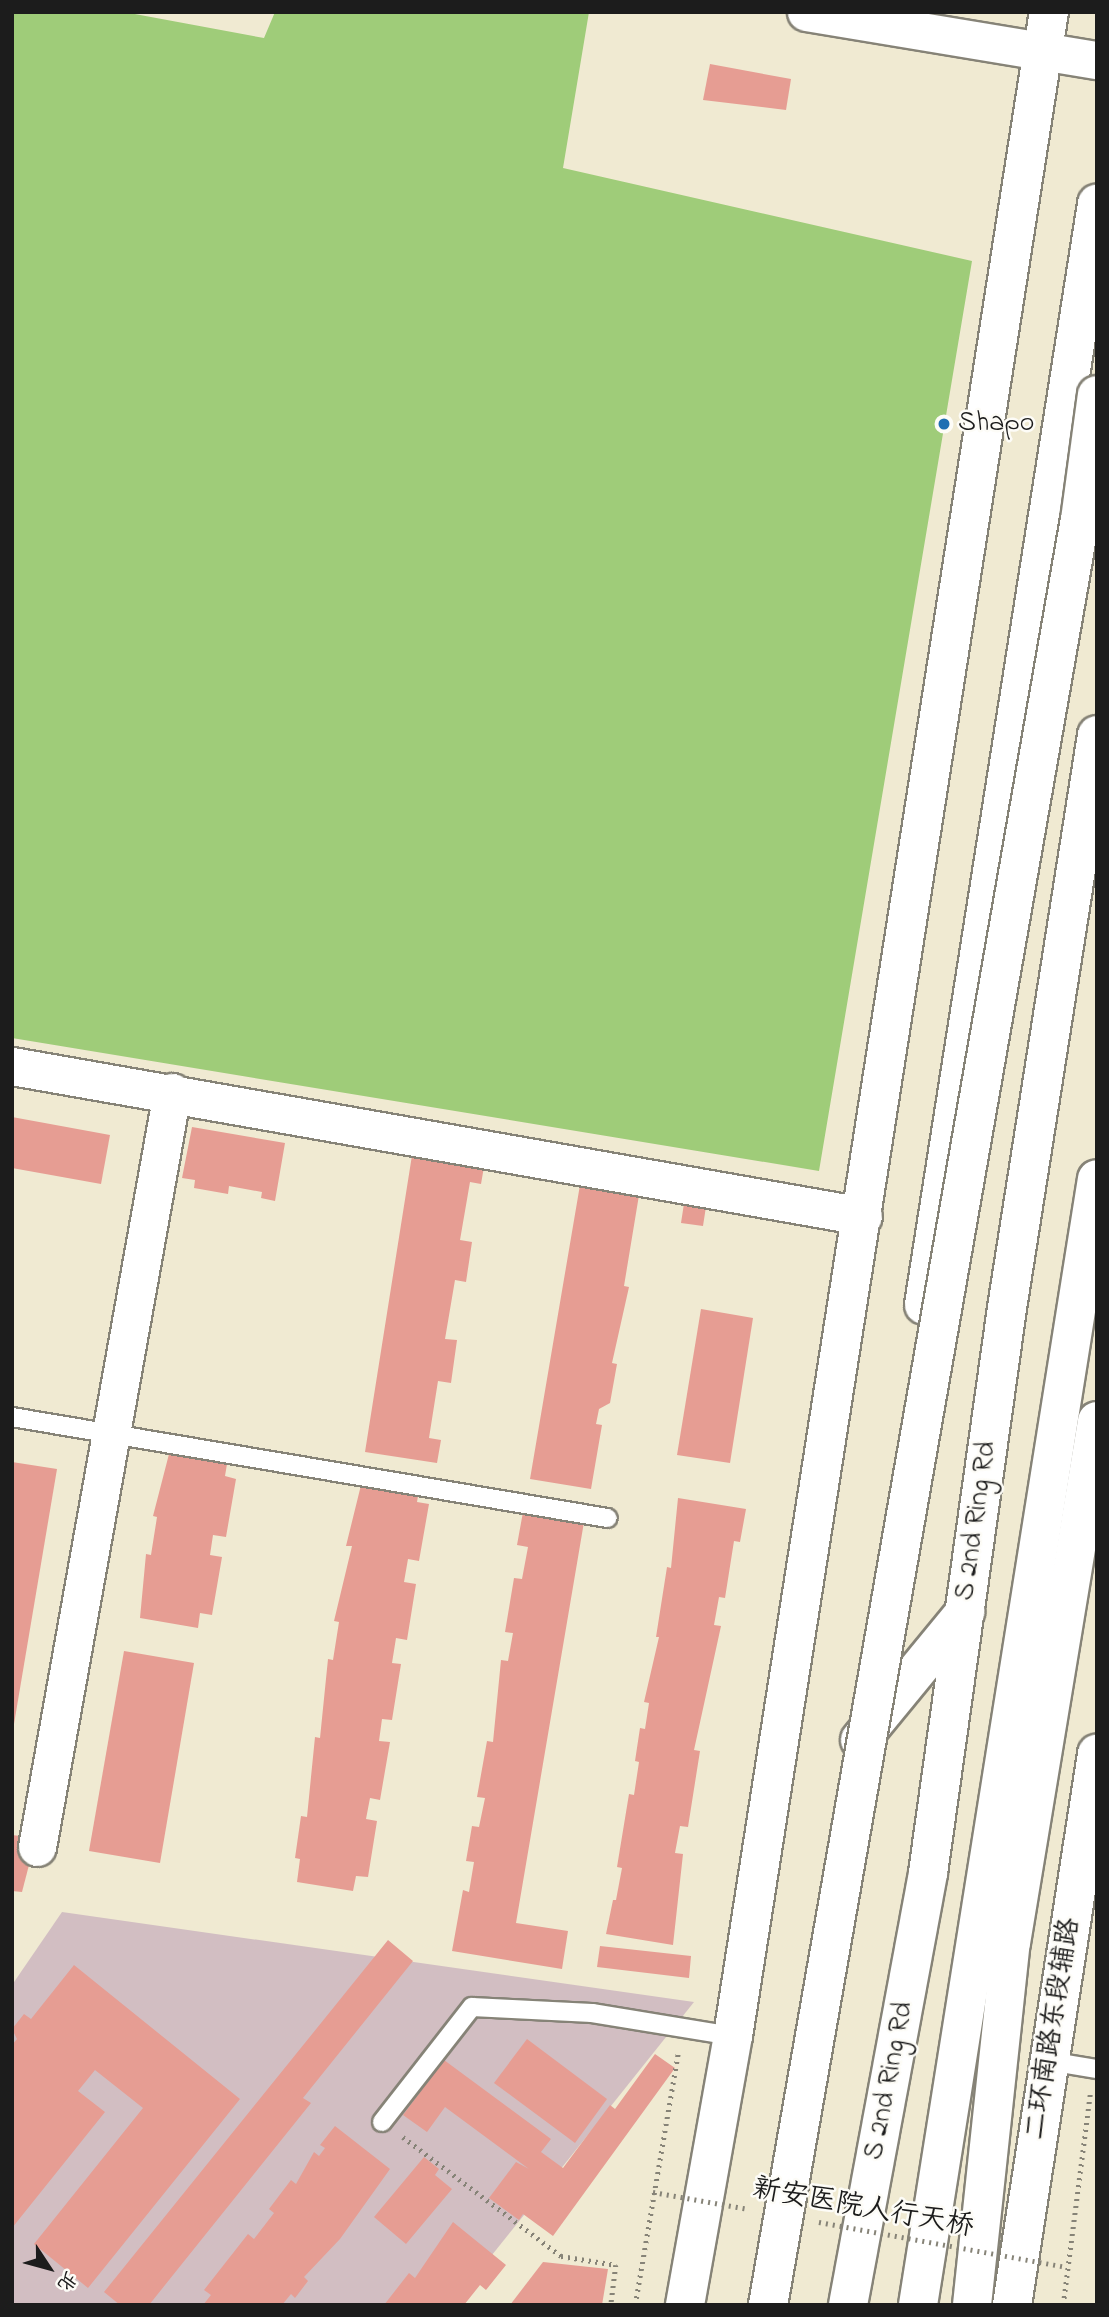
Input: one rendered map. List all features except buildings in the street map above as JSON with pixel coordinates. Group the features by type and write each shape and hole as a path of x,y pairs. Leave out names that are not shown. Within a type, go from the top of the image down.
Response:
{"main road":[{"path":"685,2305 733,2036 1049,12"},
{"path":"761,2305 852,1750 1097,204"},
{"path":"768,2305 1080,520 1097,396"},
{"name":"S 2nd Ring Rd","path":"848,2305 928,1873 1007,1308 1097,735"},
{"path":"918,2305 1097,1179"},
{"path":"972,2305 1011,1943 1097,1421"},
{"path":"852,1750 965,1612"},
{"name":"二环南路东段辅路","path":"1012,2305 1097,1754"}],"street":[{"path":"806,12 1097,60"},
{"path":"12,1066 172,1092 863,1216"},
{"path":"37,1847 172,1092"}],"lane":[{"path":"12,1417 607,1518"},
{"path":"382,2122 472,2007 592,2013 733,2036"},
{"path":"1049,2061 1097,2069"}],"path":[{"path":"635,2305 683,2028"},
{"path":"382,2122 561,2256 616,2265 611,2305"},
{"path":"1063,2305 1066,2267 1086,2146"},
{"name":"新安医院人行天桥","path":"653,2192 763,2212"},
{"name":"新安医院人行天桥","path":"805,2219 1066,2267"}],"shaded area":[{"path":"62,1912 694,2002 452,2305 12,2305 12,1985"}],"green space":[{"path":"12,12 124,12 264,38 275,12 589,12 563,168 972,261 819,1171 12,1038"}],"place":[{"name":"Shapo","path":"944,424"}]}
